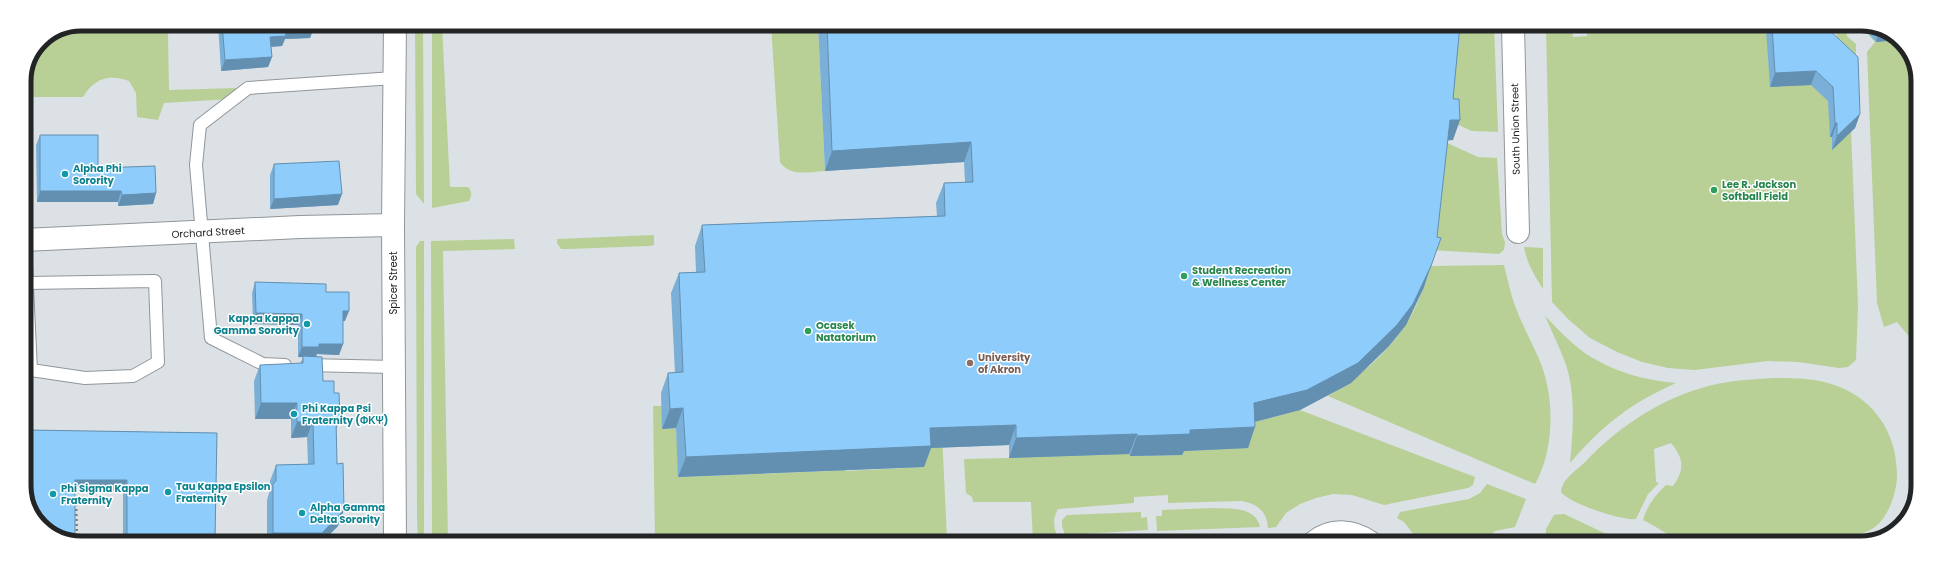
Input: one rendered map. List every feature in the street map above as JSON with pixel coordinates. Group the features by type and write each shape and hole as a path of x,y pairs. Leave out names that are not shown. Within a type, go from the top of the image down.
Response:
{"street":[{"name":"Spicer Street","path":"395,31 393,226 395,536"},
{"name":"South Union Street","path":"1513,31 1518,232"},
{"name":"Orchard Street","path":"31,234 201,232 300,227 393,226"},
{"path":"1324,536 1333,532 1347,532 1361,536"}],"lane":[{"path":"394,78 248,88 231,99 200,125 196,165 211,338 263,364 394,367"},
{"path":"31,283 155,282 158,362 133,376 85,378 31,370"}],"path":[{"path":"76,499 76,536"}],"green space":[{"path":"82,31 149,31 149,33 168,32 169,90 236,88 231,99 164,103 158,120 137,117 136,93 129,81 115,78 103,79 92,86 83,97 31,97 32,72 40,53 53,40 62,35"},
{"path":"415,31 423,31 424,204 416,194"},
{"path":"432,31 442,31 450,187 468,187 471,197 469,201 432,208"},
{"path":"771,31 818,31 825,171 806,173 794,172 784,167 780,162"},
{"path":"1454,31 1494,31 1498,132 1472,131 1452,122"},
{"name":"Lee R. Jackson Softball Field","path":"1546,31 1572,31 1573,37 1587,36 1587,31 1824,31 1851,129 1858,306 1856,360 1848,367 1839,368 1798,362 1768,361 1695,370 1668,368 1642,362 1617,352 1590,338 1568,319 1552,302"},
{"path":"1836,31 1846,31 1847,36 1856,44 1856,57 1842,44"},
{"path":"1866,31 1880,35 1889,40 1901,51 1907,62 1911,78 1911,339 1897,322 1884,327 1877,303 1867,52 1875,42"},
{"path":"1443,141 1478,157 1497,158 1502,234 1505,242 1504,250 1499,254 1430,250"},
{"path":"654,235 654,245 649,246 561,249 557,243 557,239"},
{"path":"514,239 515,249 443,251 448,536 432,536 431,241"},
{"path":"420,241 424,241 424,536 418,536 417,518 416,247"},
{"path":"1524,247 1543,248 1543,289 1531,269"},
{"path":"1504,265 1514,303 1539,359 1548,389 1550,405 1549,439 1542,470 1535,484 1328,396 1360,374 1389,347 1397,337 1413,312 1431,266"},
{"path":"1545,316 1567,338 1601,363 1632,375 1676,383 1644,399 1618,417 1594,437 1570,463 1573,414 1569,377 1559,346"},
{"path":"1794,378 1815,380 1843,389 1857,396 1869,406 1887,429 1896,459 1897,475 1894,496 1884,517 1875,527 1854,536 1672,536 1643,520 1649,505 1658,493 1666,485 1673,486 1680,475 1681,459 1671,443 1654,449 1656,482 1659,483 1648,494 1636,519 1619,517 1584,506 1561,492 1567,479 1599,448 1630,423 1647,412 1683,394 1722,383 1741,380"},
{"path":"653,406 662,406 662,429 676,428 679,477 828,471 843,420 846,471 924,467 922,434 942,433 947,536 655,536"},
{"path":"1300,410 1475,477 1473,485 1468,488 1384,505 1352,495 1333,494 1300,504 1286,513 1276,527 1268,528 1266,517 1260,509 1257,506 1242,501 1168,503 1168,495 1134,497 1134,503 1058,509 1054,522 1057,535 1056,536 1033,536 1031,502 973,502 972,497 966,493 964,459 1009,458 1129,447 1130,456 1182,455 1182,451 1247,424"},
{"path":"1487,484 1526,499 1515,527 1495,531 1490,536 1415,536 1404,522 1397,518 1400,512 1469,499 1480,493"},
{"path":"1212,508 1234,509 1248,512 1257,520 1260,527 1157,531 1156,516 1162,516 1162,510"},
{"path":"1141,512 1141,518 1147,517 1148,530 1065,535 1062,526 1062,520 1067,515"},
{"path":"1564,514 1611,536 1546,536 1546,529 1554,515"}],"building":[{"path":"223,31 285,31 286,36 270,37 272,57 225,60"},
{"path":"827,31 1459,31 1453,99 1459,99 1460,120 1450,120 1437,237 1441,238 1431,266 1413,304 1397,325 1358,363 1307,390 1254,403 1255,427 1190,430 1190,434 1137,436 1137,434 1016,438 1016,425 930,428 931,446 686,457 683,408 670,409 668,373 683,372 679,273 705,272 702,225 945,216 944,183 973,182 971,142 832,151"},
{"path":"1772,31 1830,31 1858,57 1860,114 1837,136 1833,87 1816,71 1775,73"},
{"path":"40,135 98,135 98,168 155,166 156,193 122,195 121,191 40,191"},
{"path":"339,161 342,194 274,199 274,164"},
{"name":"Kappa Kappa Gamma Sorority","path":"255,282 326,284 326,292 349,292 349,311 343,311 343,344 319,344 319,347 302,347 302,314 256,313"},
{"path":"303,356 322,357 323,381 334,381 334,393 339,393 340,419 336,419 337,464 343,463 344,510 322,533 273,533 273,484 276,481 276,465 314,464 313,421 297,422 297,403 261,403 260,365 303,363"},
{"path":"31,430 217,433 215,536 127,536 127,480 75,480 75,536 62,532 48,523 41,516 34,502 31,489"}],"place":[{"name":"Alpha Phi Sorority","path":"65,174"},
{"name":"Lee R. Jackson Softball Field","path":"1714,190"},
{"name":"Student Recreation & Wellness Center","path":"1184,276"},
{"name":"Kappa Kappa Gamma Sorority","path":"307,324"},
{"name":"Ocasek Natatorium","path":"808,331"},
{"name":"University of Akron","path":"970,363"},
{"name":"Phi Kappa Psi Fraternity (ΦΚΨ)","path":"294,414"},
{"name":"Tau Kappa Epsilon Fraternity","path":"168,492"},
{"name":"Phi Sigma Kappa Fraternity","path":"53,494"},
{"name":"Alpha Gamma Delta Sorority","path":"302,513"}]}
